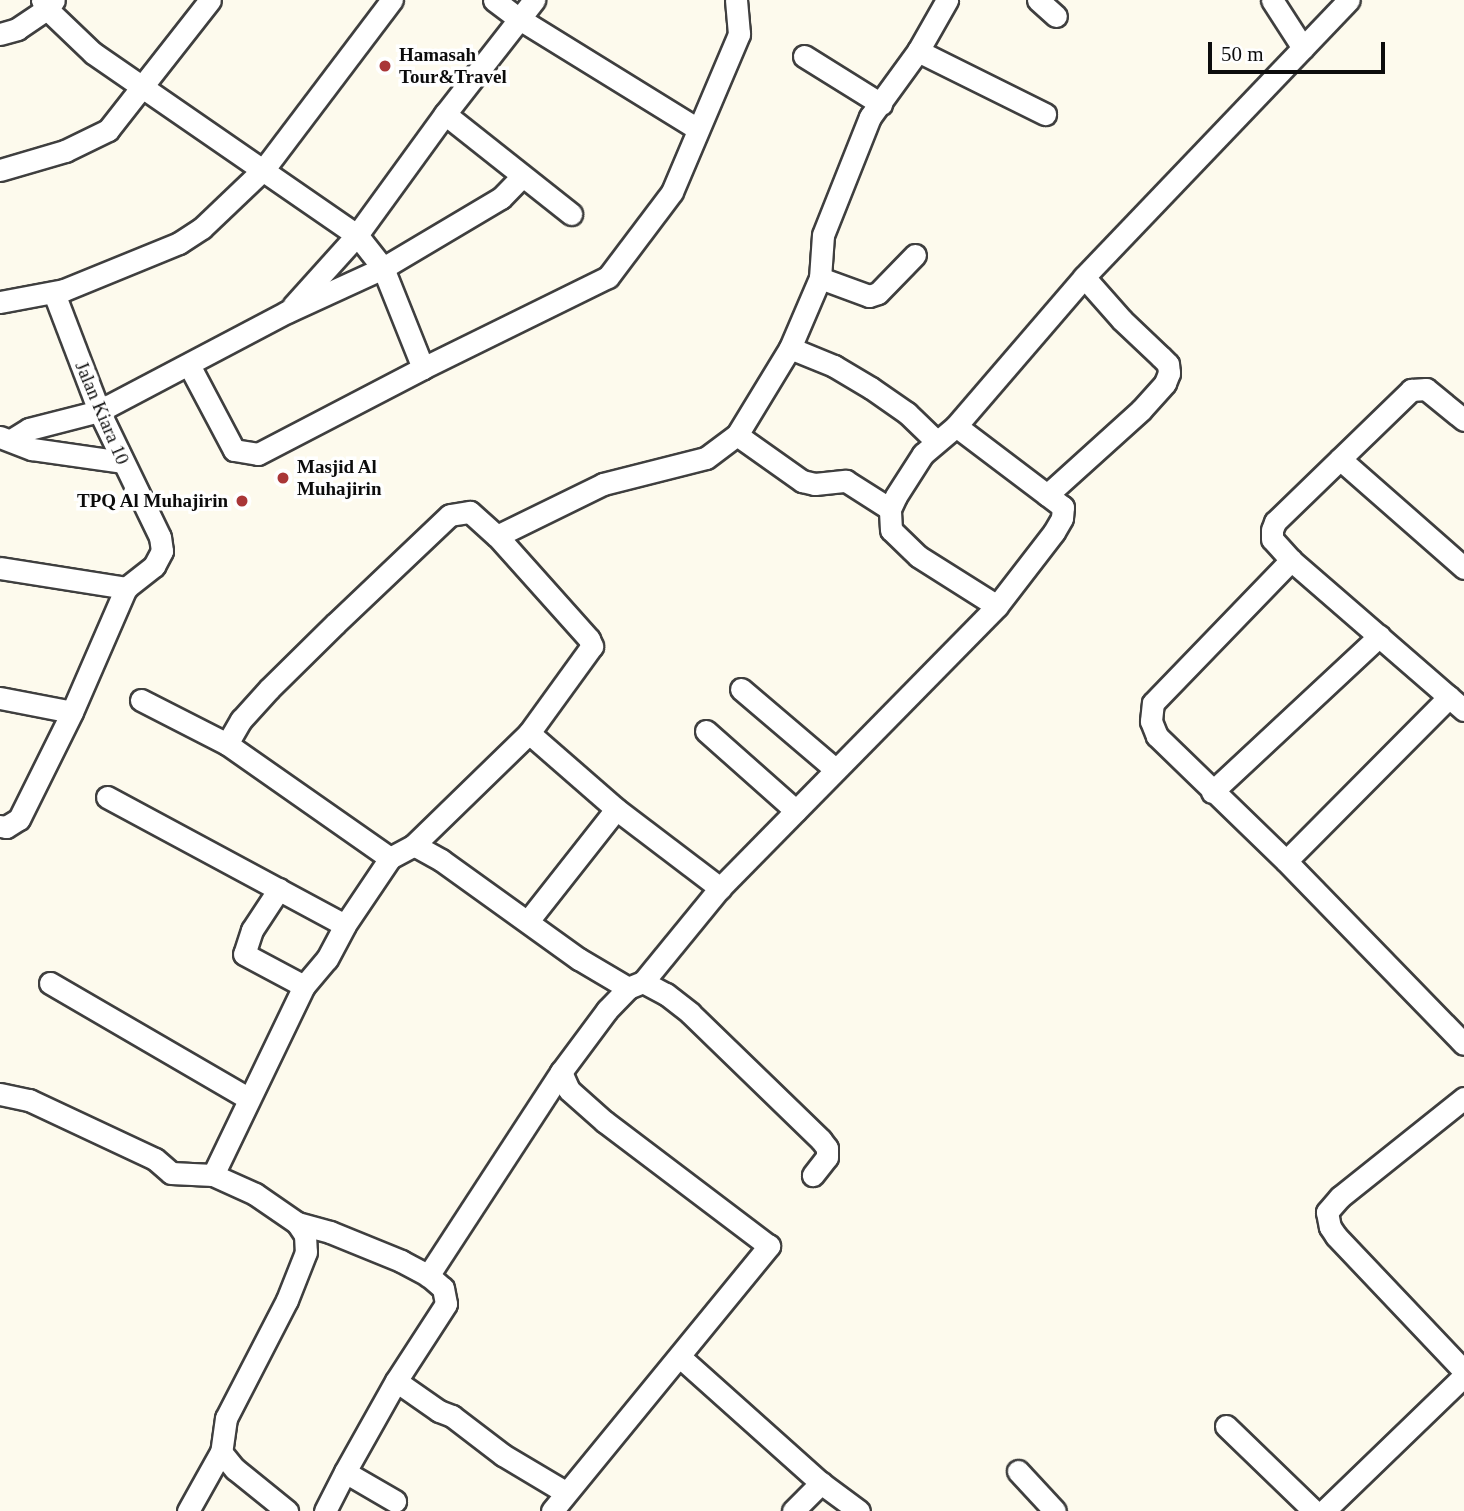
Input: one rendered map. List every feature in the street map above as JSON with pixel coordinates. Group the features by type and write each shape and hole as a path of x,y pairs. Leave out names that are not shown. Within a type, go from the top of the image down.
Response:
{"street":[{"path":"0,170 65,150 108,130 210,0"},
{"path":"0,302 54,293 180,243 202,228 264,169 392,0"},
{"path":"494,0 518,18 698,129"},
{"path":"287,312 357,235 444,114 534,0"},
{"path":"189,365 233,450 252,455 608,277 672,192 739,34 736,0"},
{"path":"497,536 603,484 706,458 737,435 790,348 820,278 823,234 870,117 918,51 947,0"},
{"path":"1038,0 1056,16"},
{"path":"1272,0 1303,48"},
{"path":"997,606 918,556 891,530 890,509 906,478 936,441 956,426 1084,277 1349,0"},
{"path":"0,34 17,29 47,3 93,53 357,235 383,268 423,368"},
{"path":"918,51 1045,114"},
{"path":"804,56 881,104"},
{"path":"444,114 571,214"},
{"path":"6,438 29,429 99,411 287,312 383,268 501,198 522,176"},
{"path":"820,278 869,296 877,293 915,254"},
{"path":"1047,495 1141,410 1165,383 1169,373 1168,365 1161,357 1122,320 1084,277"},
{"name":"Jalan Kiara 10","path":"0,827 19,819 72,712 126,588 154,566 162,551 160,537 99,411 54,293"},
{"path":"790,348 834,366 872,388 908,413 936,441"},
{"path":"1462,414 1426,389 1416,387 1275,522 1272,539 1291,560 1459,705 1464,719"},
{"path":"428,1276 561,1072 607,1010 636,985 720,888 997,606 1062,518 1063,506 956,426"},
{"path":"737,435 802,481 815,484 846,481 890,509"},
{"path":"6,438 32,449 122,462"},
{"path":"1339,459 1464,568"},
{"path":"213,1175 304,986 327,959 345,925 390,858 414,845 529,733 592,646 589,639 497,536 470,512 450,515 269,689 241,720 227,744"},
{"path":"1291,560 1153,704 1150,721 1157,736 1286,861 1464,1044"},
{"path":"0,568 126,588"},
{"path":"1212,792 1379,636"},
{"path":"741,690 835,769"},
{"path":"0,698 72,712"},
{"path":"141,699 227,744 390,858"},
{"path":"1286,861 1459,705"},
{"path":"706,732 796,811"},
{"path":"529,733 616,809 720,888"},
{"path":"107,797 345,925"},
{"path":"528,921 616,809"},
{"path":"414,845 528,921 579,959 636,985 666,994 690,1013 821,1140 827,1148 827,1157 813,1175"},
{"path":"279,889 252,930 244,954 304,986"},
{"path":"50,983 249,1099"},
{"path":"396,1381 439,1411 452,1416 503,1455 557,1506 769,1246 605,1122 569,1090 561,1072"},
{"path":"0,1094 29,1100 155,1159 171,1173 213,1175 255,1194 297,1223 330,1231 428,1276 443,1288 446,1304 396,1381 325,1511"},
{"path":"1464,1098 1340,1197 1327,1212 1330,1227 1336,1236 1464,1371"},
{"path":"188,1511 221,1452 226,1418 286,1300 306,1252 305,1235 297,1223"},
{"path":"680,1357 821,1483 859,1511"},
{"path":"1324,1511 1464,1376"},
{"path":"1226,1426 1314,1511"},
{"path":"221,1452 235,1469 287,1511"},
{"path":"1018,1471 1055,1511"},
{"path":"345,1472 395,1501"},
{"path":"793,1511 821,1483"}],"place":[{"name":"Hamasah Tour&Travel","path":"385,66"},
{"name":"Masjid Al Muhajirin","path":"283,478"},
{"name":"TPQ Al Muhajirin","path":"242,501"}]}
